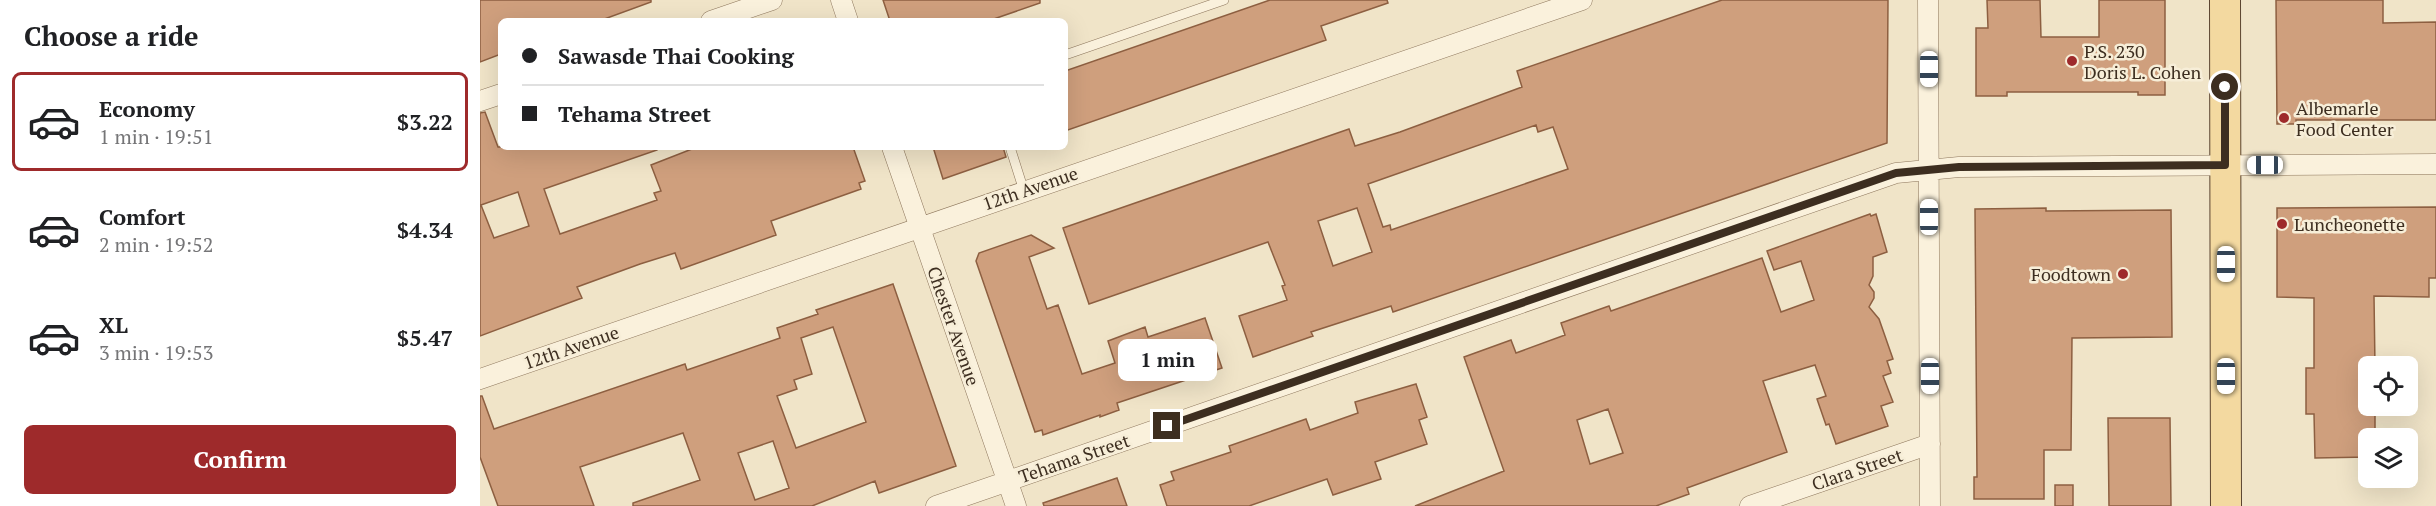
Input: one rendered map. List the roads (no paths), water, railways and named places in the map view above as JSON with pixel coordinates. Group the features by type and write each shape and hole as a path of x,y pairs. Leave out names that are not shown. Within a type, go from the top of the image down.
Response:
{"main road":[{"path":"2225,0 2226,506"}],"street":[{"path":"720,18 772,0"},
{"path":"841,0 847,18"},
{"name":"12th Avenue","path":"480,379 1024,190 1582,0"},
{"path":"1928,0 1930,506"},
{"path":"480,101 498,95"},
{"name":"Chester Avenue","path":"893,150 1016,506"},
{"name":"Tehama Street","path":"936,506 1896,173 1959,167 2436,164"},
{"name":"Clara Street","path":"1750,506 1930,444"}],"lane":[{"path":"1068,54 1224,0"},
{"path":"1011,150 1024,190"}],"place":[{"name":"P.S. 230 Doris L. Cohen","path":"2072,61"},
{"name":"Albemarle Food Center","path":"2284,118"},
{"name":"Luncheonette","path":"2282,224"},
{"name":"Foodtown","path":"2123,274"}]}
